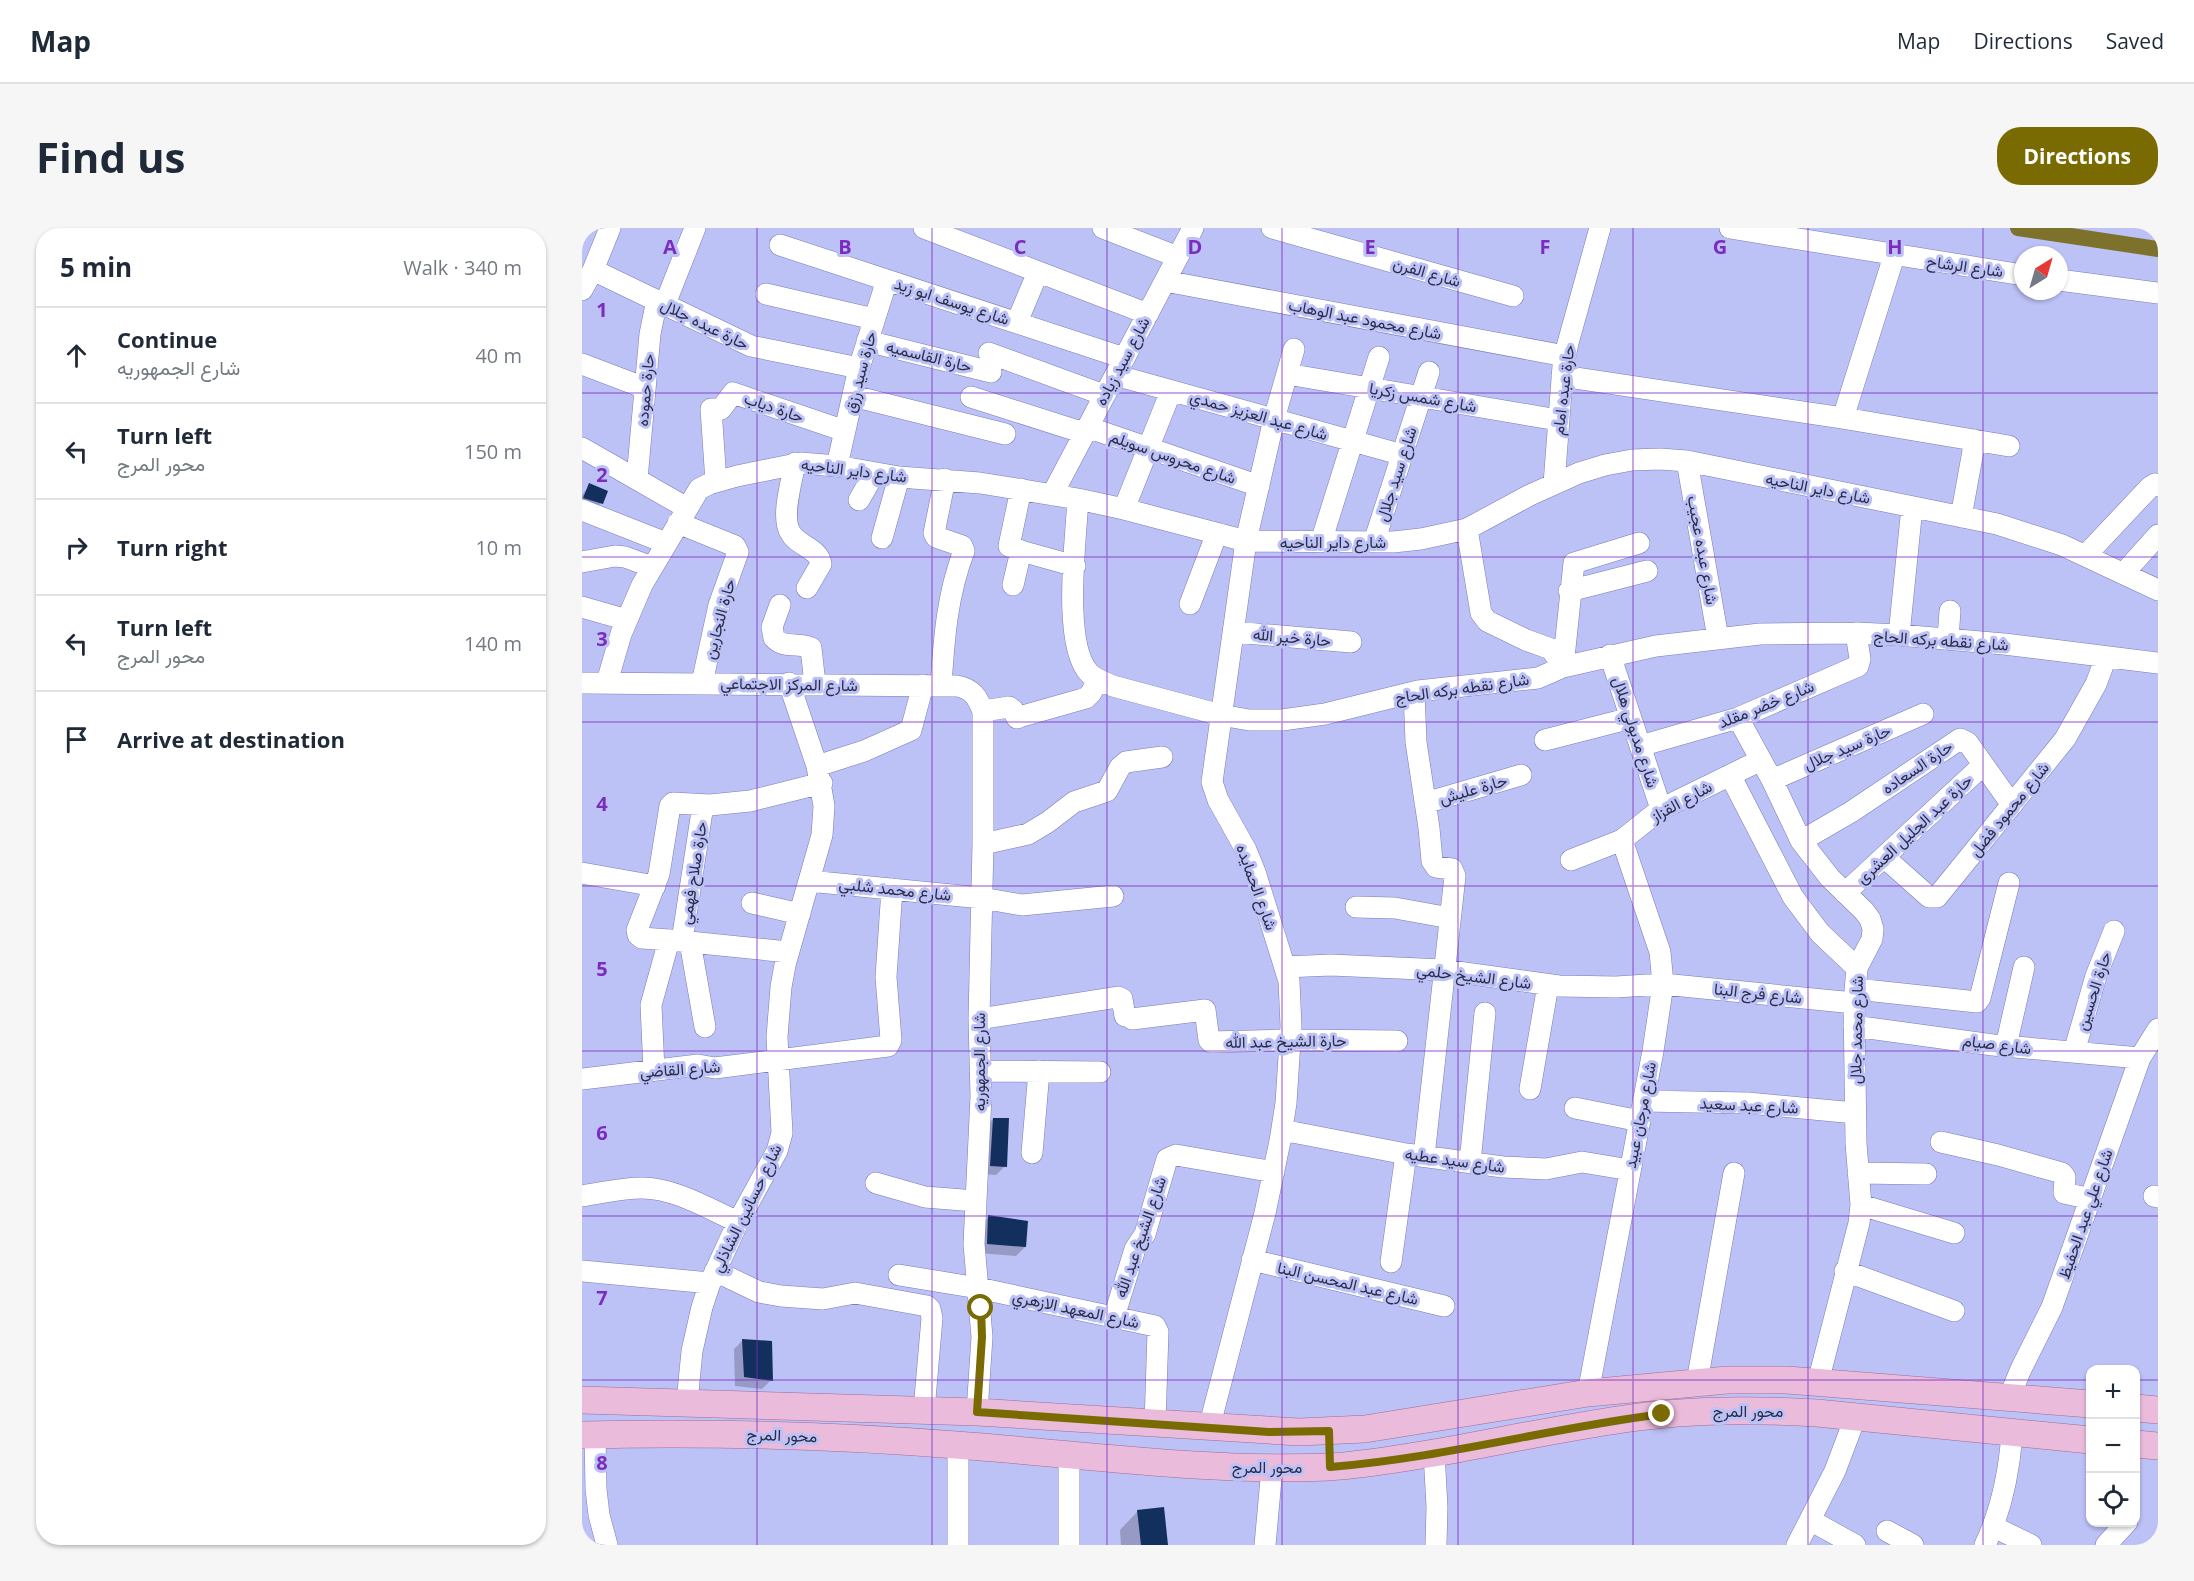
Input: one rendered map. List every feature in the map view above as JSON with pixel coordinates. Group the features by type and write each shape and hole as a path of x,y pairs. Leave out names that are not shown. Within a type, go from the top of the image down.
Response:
{"main road":[{"name":"محور المرج","path":"582,1400 977,1412 1269,1432 1329,1431 1401,1424 1588,1393 1697,1382 1757,1380 1818,1382 2086,1404"},
{"path":"2140,1408 2158,1410"},
{"name":"محور المرج","path":"589,1434 777,1435 958,1445 1170,1465 1272,1468 1330,1467 1376,1462 1623,1419 1662,1414 1739,1410 1778,1411 2086,1440"},
{"path":"1329,1431 1330,1467"},
{"path":"2140,1444 2158,1446"}],"street":[{"path":"582,290 610,228"},
{"name":"حارة حموده","path":"637,479 650,333 661,302 695,228"},
{"path":"924,228 1148,314"},
{"path":"1103,228 1178,257"},
{"name":"شارع سيد زياده","path":"1052,495 1193,228"},
{"name":"شارع الفرن","path":"1272,228 1513,296"},
{"name":"حارة عبده امام","path":"1554,484 1563,366 1600,228"},
{"name":"شارع الرشاح","path":"1730,228 2014,274"},
{"name":"شارع يوسف ابو زيد","path":"780,245 1017,322 1120,366"},
{"path":"1843,418 1894,256"},
{"name":"حارة عبده جلال","path":"593,270 751,346 859,368"},
{"path":"1017,322 1038,272"},
{"name":"حارة سيد رزق","path":"837,466 859,368 887,280"},
{"name":"شارع محمود عبد الوهاب","path":"1165,281 1563,366 2009,446"},
{"path":"2068,281 2158,293"},
{"path":"766,294 874,319"},
{"name":"حارة القاسميه","path":"867,340 990,362 1104,395"},
{"name":"شارع الحمايده","path":"1209,1428 1274,1172 1286,1103 1290,1040 1290,987 1246,849 1214,791 1213,772 1246,542 1274,419 1293,349"},
{"path":"1321,542 1379,357"},
{"path":"582,364 645,388"},
{"name":"شارع عبد العزيز حمدي","path":"1120,366 1171,391 1402,455"},
{"name":"شارع سيد جلال","path":"1374,542 1429,372"},
{"name":"شارع شمس زكريا","path":"1287,374 1558,420"},
{"path":"1124,509 1171,391"},
{"name":"حارة دياب","path":"716,482 711,409 721,409 733,393 845,431"},
{"path":"853,396 1005,434"},
{"path":"971,397 1086,430"},
{"name":"شارع محروس سويلم","path":"1086,430 1148,448 1259,486"},
{"path":"1960,517 1975,440"},
{"path":"582,448 637,479 682,515"},
{"name":"شارع داير الناحيه","path":"607,682 627,620 652,567 699,489 716,482 795,463 837,466 899,477 945,479 1021,489 1124,509 1246,542 1374,542 1421,539 1467,529 1554,484 1605,465 1632,460 1687,461 2029,533 2086,555 2158,590"},
{"name":"شارع عبده عجيب","path":"1687,461 1718,638"},
{"path":"795,463 787,524 794,539 819,556 821,564 807,588"},
{"path":"860,500 874,474"},
{"path":"882,538 899,477"},
{"path":"788,952 642,938 637,933 655,886 662,860 670,806 673,803 704,805 750,801 820,775 856,754 911,730 932,685 950,595 964,551 962,546 934,536 945,479"},
{"path":"2086,555 2150,487 2155,484 2158,486"},
{"path":"1021,489 1009,547 1075,567"},
{"path":"983,711 1009,707 1017,718 1086,698 1098,680 1082,662 1076,646 1074,621 1078,499"},
{"path":"1899,635 1912,507"},
{"path":"582,510 666,543"},
{"name":"حارة النجارين","path":"682,515 735,546 738,552 719,605 702,683"},
{"path":"1467,529 1481,613 1487,621 1551,649 1563,667"},
{"path":"1190,604 1217,534"},
{"path":"2124,573 2158,535"},
{"path":"1563,667 1572,566 1576,561 1639,543"},
{"path":"1013,585 1021,551"},
{"path":"582,562 615,556 625,557 652,567"},
{"path":"1569,591 1647,571"},
{"path":"780,605 772,627 774,638 782,644 811,648 815,684"},
{"path":"582,607 627,620"},
{"path":"1947,639 1950,611"},
{"name":"حارة خير الله","path":"1233,632 1351,642"},
{"name":"شارع خضر مقلد","path":"1640,746 1738,718 1858,666 1860,660 1856,633"},
{"name":"شارع نقطه بركه الحاج","path":"1098,680 1221,715 1249,720 1282,720 1325,714 1414,692 1538,678 1563,667 1656,646 1760,634 1899,635 2004,644 2158,663"},
{"name":"شارع مدبولي هلال","path":"1610,655 1661,809"},
{"name":"شارع محمود فضل","path":"1884,857 1929,897 1937,897 2070,730 2097,684 2106,657"},
{"name":"شارع المركز الاجتماعي","path":"582,683 932,685 966,688 976,696 983,711"},
{"name":"شارع حسانين الشاذلي","path":"687,1402 692,1351 712,1277 738,1222 777,1150 782,1133 777,1037 779,1003 788,952 824,822 820,775 789,683"},
{"path":"1391,1262 1415,1155 1455,873 1452,869 1436,867 1433,864 1416,742 1414,692"},
{"name":"شارع الجمهوريه","path":"977,1412 982,1337 974,1244 981,1096 979,1019 983,711"},
{"name":"حارة سيد جلال","path":"1772,780 1923,714"},
{"path":"1545,740 1631,718"},
{"name":"شارع محمد جلال","path":"1738,718 1772,780 1801,841 1830,879 1864,911 1873,929 1872,939 1856,987 1854,1026 1855,1113 1861,1205 1859,1223 1845,1270 1818,1382"},
{"name":"حارة السعاده","path":"1801,841 1851,812 1955,740 1964,740 1968,743 2012,805"},
{"path":"983,844 1028,834 1074,802 1107,791 1120,767 1126,762 1162,757"},
{"name":"شارع القزاز","path":"1571,860 1622,840 1661,809 1761,760"},
{"name":"حارة عبد الجليل العشرى","path":"1845,893 1983,765"},
{"name":"حارة عليش","path":"1425,803 1521,775"},
{"path":"1730,775 1793,897 1856,987"},
{"name":"حارة صلاح فهمي","path":"680,941 704,805"},
{"name":"شارع مرجان عبيد","path":"1588,1393 1641,1111 1662,984 1660,952 1622,840"},
{"path":"582,873 655,886"},
{"name":"شارع محمد شلبي","path":"809,881 982,898 1022,905 1113,896"},
{"name":"شارع فرج البنا","path":"1662,984 1856,987 1977,1002 1980,998 2009,883"},
{"name":"شارع القاضي","path":"582,1078 698,1065 715,1068 888,1046 890,1043 886,976 892,889"},
{"path":"752,903 800,914"},
{"path":"1356,907 1395,908 1450,918"},
{"name":"حارة الحسين","path":"2074,1052 2096,976 2114,931"},
{"path":"680,941 705,1027"},
{"path":"654,1070 651,1005 680,941"},
{"name":"شارع الشيخ حلمي","path":"1285,967 1331,965 1443,970 1548,985 1591,988 1662,984"},
{"path":"2006,1046 2024,967"},
{"path":"1530,1089 1548,985"},
{"name":"حارة الشيخ عبد الله","path":"979,1019 1118,997 1122,999 1128,1017 1205,1010 1210,1042 1397,1041"},
{"path":"1470,1162 1485,1013"},
{"name":"شارع صيام","path":"1854,1026 2006,1046 2140,1058"},
{"name":"شارع علي عبد الحفيظ","path":"2009,1398 2052,1307 2140,1058 2158,1029"},
{"path":"2140,1058 2158,1044"},
{"path":"980,1071 1100,1072"},
{"path":"1032,1153 1039,1071"},
{"name":"شارع عبد سعيد","path":"1575,1108 1641,1111 1748,1103 1855,1113"},
{"name":"شارع سيد عطيه","path":"1282,1130 1415,1155 1503,1167 1546,1169 1582,1162 1630,1170"},
{"path":"1941,1142 2009,1157 2062,1173 2065,1178 2064,1193 2091,1199"},
{"name":"شارع الشيخ عبد الله","path":"1114,1317 1135,1249 1145,1234 1167,1159 1176,1155 1274,1172"},
{"path":"1697,1382 1734,1173"},
{"path":"1858,1173 1926,1174"},
{"path":"876,1184 925,1197 975,1201"},
{"path":"582,1196 642,1188 658,1190 674,1194 738,1222"},
{"path":"1861,1205 1954,1233"},
{"name":"شارع عبد المحسن البنا","path":"1252,1260 1444,1306"},
{"path":"1845,1270 1954,1311"},
{"path":"582,1271 712,1277 759,1292 781,1296 823,1299 855,1293 927,1306 932,1313 932,1318 924,1410"},
{"name":"شارع المعهد الازهري","path":"899,1275 978,1288 1153,1325 1157,1328 1155,1423"},
{"path":"1797,1545 1835,1471 1855,1418"},
{"path":"589,1434 596,1489 607,1545"},
{"path":"2012,1434 2010,1464 2004,1496 1990,1536 2031,1545"},
{"path":"958,1445 958,1545"},
{"path":"1434,1453 1439,1544"},
{"path":"1069,1456 1069,1545"},
{"path":"1265,1545 1272,1468"},
{"path":"1810,1520 1855,1545"},
{"path":"2106,1545 2122,1527"},
{"path":"1887,1531 1913,1545"}],"building":[{"path":"589,483 608,491 603,504 583,498"},
{"path":"993,1118 1009,1118 1007,1167 990,1166"},
{"path":"988,1215 1028,1221 1026,1247 987,1244"},
{"path":"742,1339 772,1341 773,1381 744,1377"},
{"path":"1164,1507 1168,1545 1141,1545 1137,1510"}],"waterway":[{"path":"2018,228 2158,249"}],"route":[{"path":"981,1308 982,1337 977,1412 1269,1432 1329,1431 1330,1467 1399,1459 1662,1414"}]}
